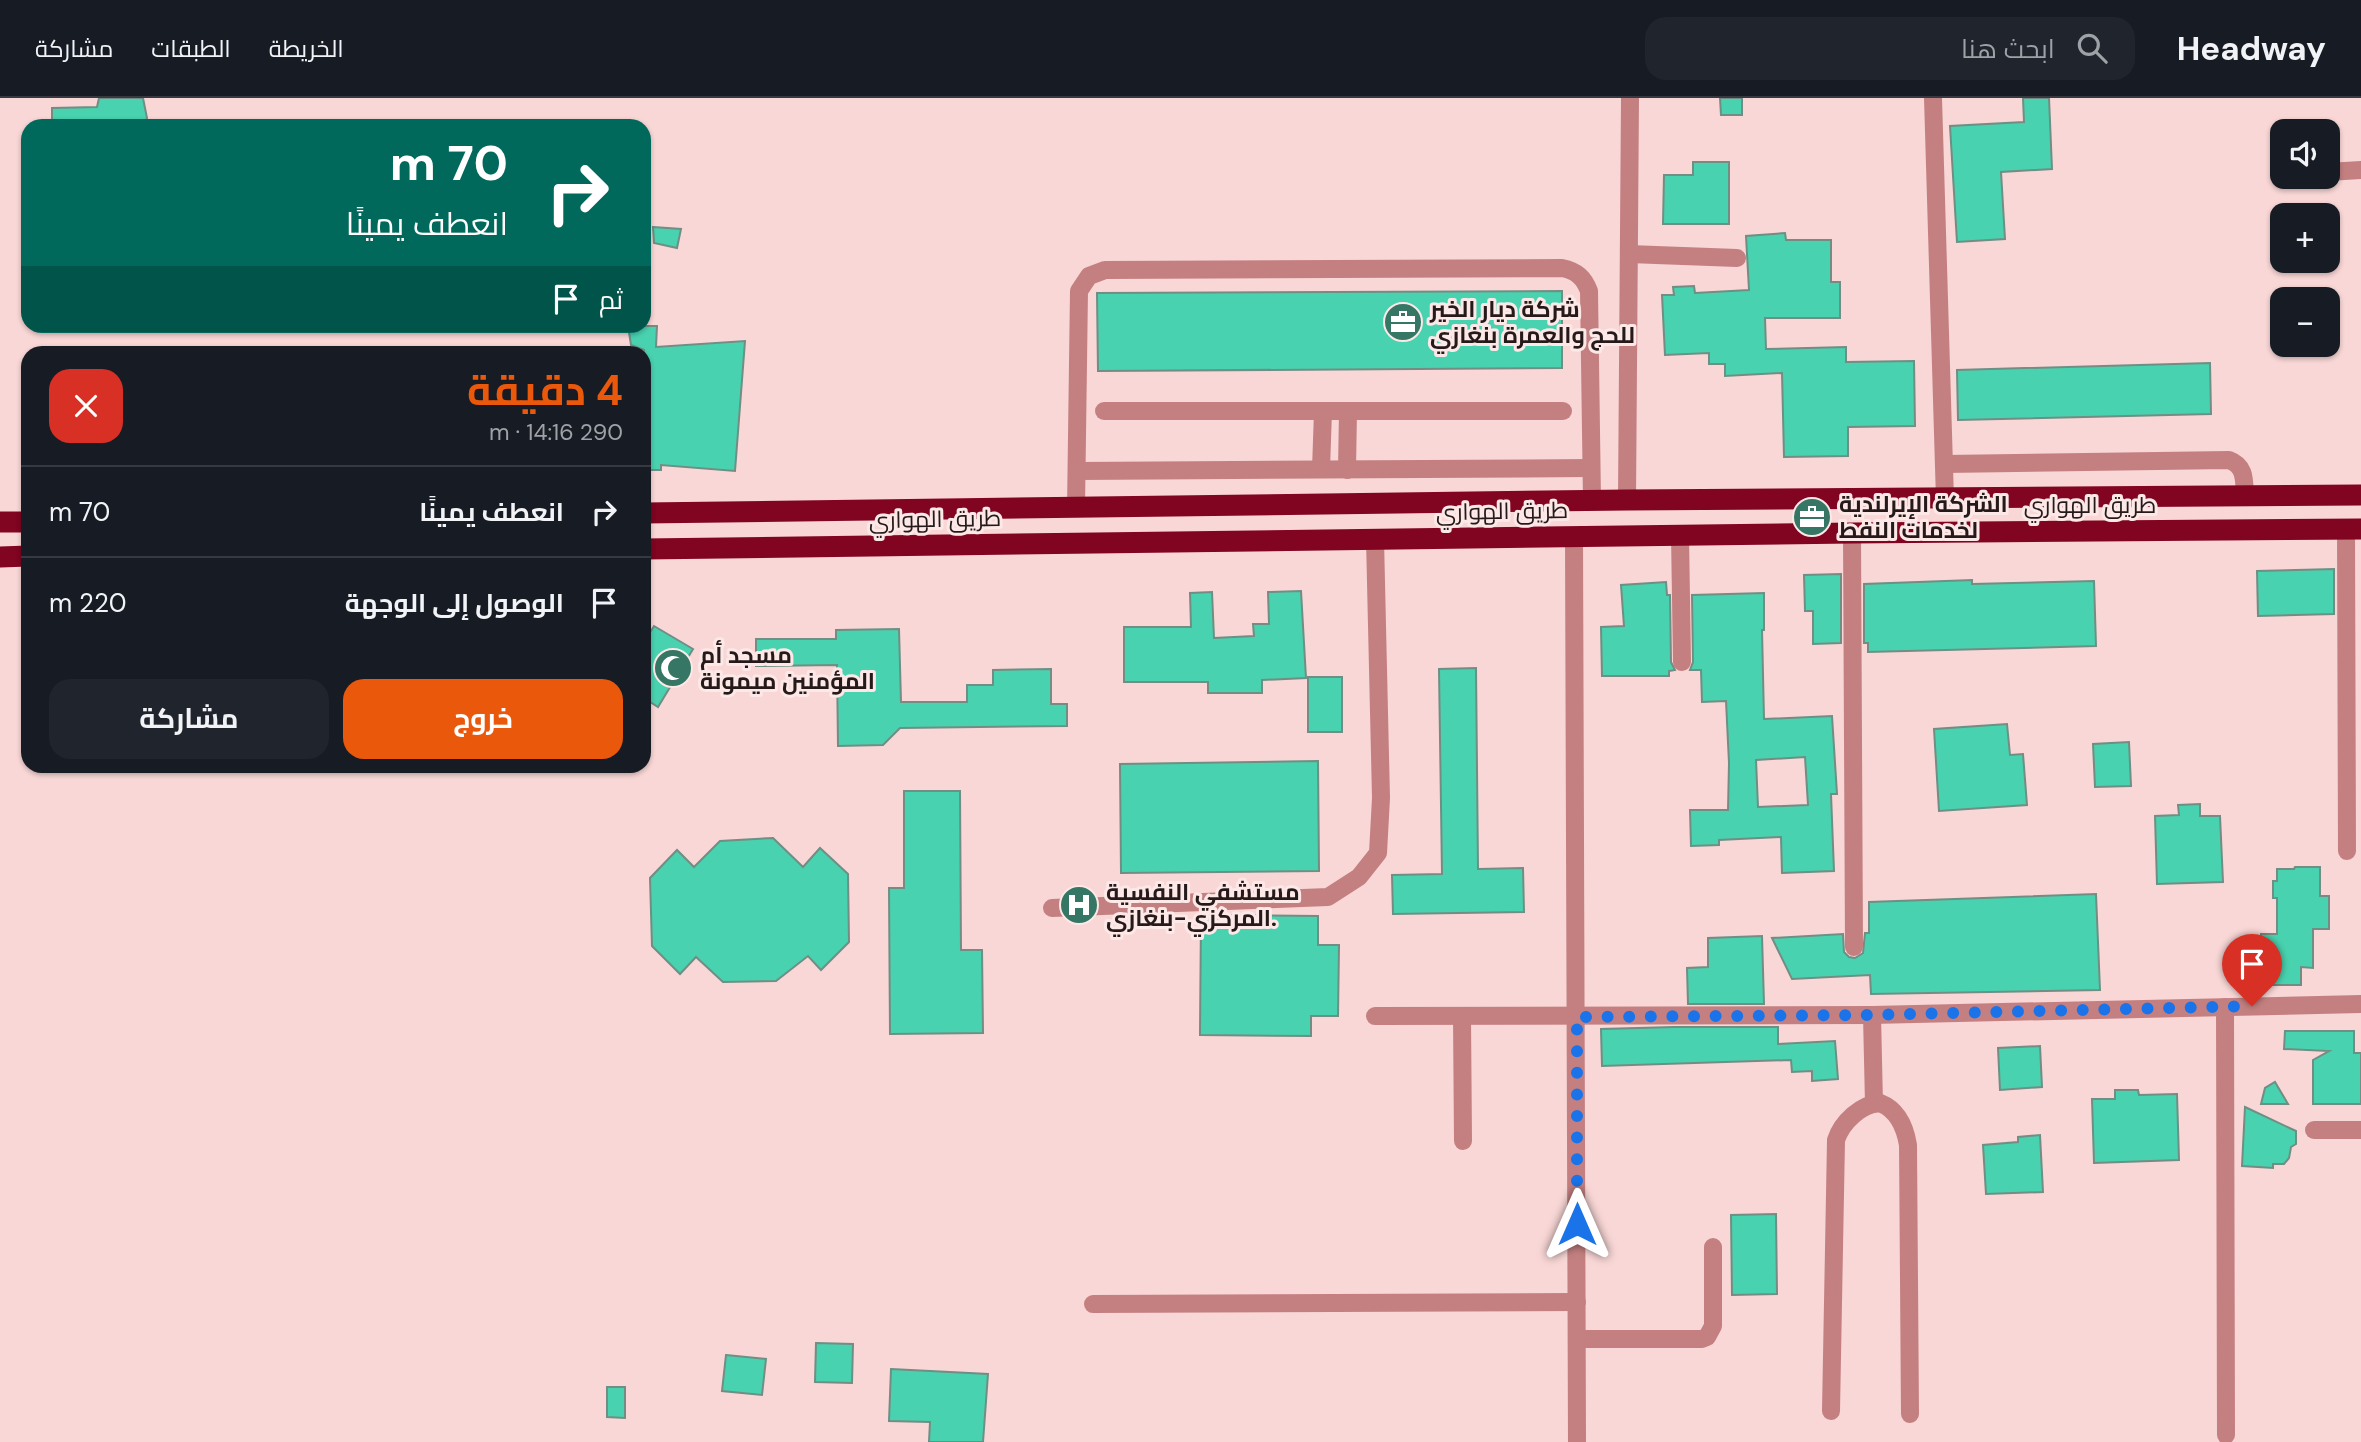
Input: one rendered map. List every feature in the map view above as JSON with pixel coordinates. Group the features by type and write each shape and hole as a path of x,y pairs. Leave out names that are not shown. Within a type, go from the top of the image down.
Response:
{"highway":[{"name":"طريق الهواري","path":"651,513 1628,500 1945,500 2361,495"},
{"path":"0,522 21,522"},
{"name":"طريق الهواري","path":"651,549 2353,529"},
{"path":"0,557 21,556"}],"street":[{"path":"1628,500 1630,98"},
{"path":"1933,98 1945,500"},
{"path":"2340,171 2361,170"},
{"path":"1629,254 1737,258"},
{"path":"1076,508 1079,291 1089,276 1105,270 1570,270 1582,277 1589,291 1592,501"},
{"path":"1104,411 1563,411"},
{"path":"1321,470 1323,411"},
{"path":"1347,470 1348,411"},
{"path":"1944,464 2229,460 2243,470 2245,497"},
{"path":"1077,471 1591,468"},
{"path":"2347,851 2353,529"},
{"path":"1852,533 1854,947"},
{"path":"1680,535 1682,662"},
{"path":"1574,537 1577,1442"},
{"path":"1052,908 1328,897 1359,877 1378,853 1381,798 1375,540"},
{"path":"1375,1016 1872,1015 2361,1004"},
{"path":"2225,1007 2226,1435"},
{"path":"1872,1015 1874,1104"},
{"path":"1462,1017 1463,1141"},
{"path":"1831,1412 1836,1140 1848,1120 1880,1103 1892,1110 1902,1124 1908,1144 1910,1414"},
{"path":"2314,1130 2361,1130"},
{"path":"1577,1339 1707,1337 1713,1326 1713,1247"},
{"path":"1093,1304 1577,1302"}],"building":[{"path":"99,98 143,98 147,118 52,119 52,108 97,107"},
{"path":"1720,98 1742,98 1742,115 1721,115"},
{"path":"2023,98 2049,98 2052,169 2001,172 2005,239 1957,242 1950,126 2024,122"},
{"path":"1693,162 1729,162 1729,224 1663,224 1664,175 1693,175"},
{"path":"653,227 681,229 677,248 654,243"},
{"path":"1785,233 1786,240 1831,240 1831,282 1840,282 1840,318 1765,318 1766,349 1846,347 1846,362 1914,361 1915,426 1848,427 1848,456 1784,457 1782,373 1725,376 1725,364 1709,364 1709,353 1665,355 1662,295 1674,295 1673,287 1694,286 1695,293 1749,290 1746,236"},
{"path":"1562,291 1562,368 1098,371 1097,293"},
{"path":"651,326 657,326 656,347 745,341 735,471 661,465 661,470 651,470 651,346 631,345 629,333 651,333"},
{"path":"2210,363 2211,414 1958,420 1957,370"},
{"path":"2334,569 2334,614 2258,616 2257,571"},
{"path":"1841,574 1841,643 1813,644 1813,611 1805,611 1804,575"},
{"path":"1972,580 1972,584 2094,581 2096,646 1868,652 1868,643 1864,643 1864,584"},
{"path":"1666,582 1667,595 1670,595 1671,662 1675,670 1669,671 1669,676 1602,676 1601,627 1624,626 1621,585"},
{"path":"1301,591 1306,678 1262,680 1262,693 1208,693 1208,682 1124,682 1124,627 1191,627 1190,593 1212,592 1214,638 1254,636 1253,624 1269,624 1268,592"},
{"path":"1764,593 1764,719 1832,716 1837,794 1831,794 1834,871 1782,873 1781,837 1719,840 1719,845 1691,846 1690,810 1728,810 1729,763 1726,701 1702,702 1701,670 1690,670 1693,662 1692,595","holes":["1805,757 1808,805 1758,807 1756,760"]},
{"path":"654,626 693,649 658,707 651,702 651,631"},
{"path":"899,629 901,702 967,702 967,685 993,685 993,670 1051,669 1051,704 1067,704 1067,726 900,728 883,745 838,746 837,665 756,666 756,639 836,639 836,630"},
{"path":"1476,668 1478,869 1523,868 1524,912 1393,914 1392,875 1442,874 1439,669"},
{"path":"1308,677 1342,677 1342,732 1308,732"},
{"path":"2007,724 2010,755 2023,754 2027,805 1939,811 1934,729"},
{"path":"2129,742 2131,786 2095,787 2093,744"},
{"path":"1318,761 1319,871 1121,873 1120,764"},
{"path":"904,791 960,791 961,950 982,950 983,1033 890,1034 889,888 904,888"},
{"path":"2200,804 2200,816 2220,816 2223,882 2157,884 2155,816 2179,815 2178,805"},
{"path":"773,838 803,867 820,848 848,874 849,942 821,970 808,956 776,981 723,982 696,957 680,974 652,946 650,878 677,850 694,867 720,841"},
{"path":"2320,867 2320,896 2329,896 2329,929 2313,929 2313,968 2301,967 2301,985 2261,985 2261,934 2277,934 2277,898 2273,898 2273,881 2277,881 2277,869"},
{"path":"2096,894 2100,990 1871,994 1870,975 1792,979 1772,938 1843,934 1844,952 1855,958 1863,953 1865,933 1869,933 1869,902"},
{"path":"1201,915 1318,916 1318,945 1339,945 1338,1016 1311,1016 1311,1036 1200,1035"},
{"path":"1762,936 1764,1004 1688,1004 1687,968 1708,967 1708,938"},
{"path":"1778,1027 1778,1044 1835,1041 1838,1079 1812,1081 1812,1071 1792,1072 1791,1060 1602,1066 1601,1029"},
{"path":"2285,1031 2354,1031 2354,1053 2361,1053 2361,1104 2313,1104 2313,1060 2329,1051 2284,1049"},
{"path":"2040,1046 2042,1087 2000,1090 1998,1048"},
{"path":"2275,1082 2288,1104 2261,1104 2265,1088"},
{"path":"2115,1090 2138,1090 2139,1095 2177,1094 2179,1160 2094,1163 2092,1099 2115,1099"},
{"path":"2245,1107 2296,1131 2296,1144 2291,1147 2289,1158 2284,1164 2273,1164 2273,1168 2242,1166"},
{"path":"2040,1135 2043,1192 1986,1194 1983,1145 2018,1142 2018,1137"},
{"path":"1776,1214 1777,1294 1732,1295 1731,1215"},
{"path":"816,1343 853,1344 852,1383 815,1382"},
{"path":"726,1355 766,1359 762,1395 722,1391"},
{"path":"891,1369 988,1374 983,1442 929,1442 930,1422 889,1421"},
{"path":"607,1387 625,1387 625,1418 607,1417"}],"place":[{"name":"شركة ديار الخير للحج والعمرة بنغازي","path":"1403,322"},
{"name":"الشركة الإيرلندية لخدمات النفط","path":"1812,517"},
{"name":"مسجد أم المؤمنين ميمونة","path":"673,668"},
{"name":"مستشفي النفسية المركزي-بنغازي.","path":"1079,905"}],"route":[{"path":"1577,1224 1577,1017 1872,1015 2252,1006"}]}
